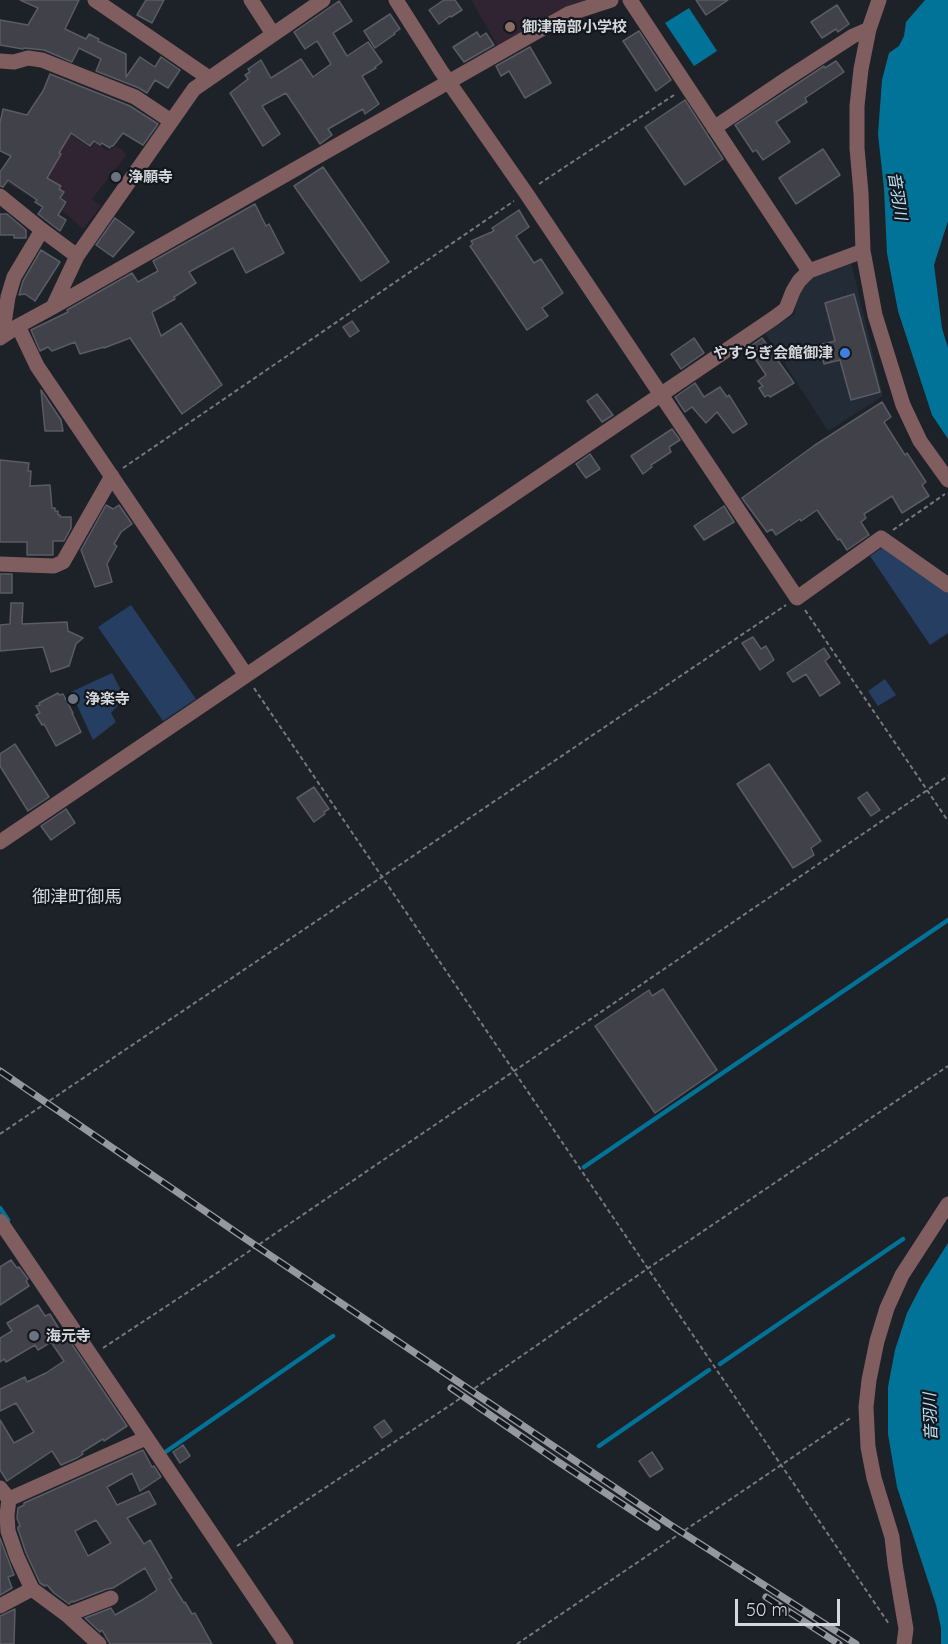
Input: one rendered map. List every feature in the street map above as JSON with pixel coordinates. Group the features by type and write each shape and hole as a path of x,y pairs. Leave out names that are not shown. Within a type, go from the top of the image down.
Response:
{"street":[{"path":"95,0 208,78"},
{"path":"251,0 273,34"},
{"path":"54,307 77,256 194,89 323,0"},
{"path":"396,0 448,81 526,193 797,598 881,538 948,585"},
{"path":"2,337 568,14 611,0"},
{"path":"630,0 809,271"},
{"path":"879,0 869,29 857,106 863,251 875,315 903,405 921,441 948,480"},
{"path":"714,128 853,36 869,29"},
{"path":"0,61 14,62 28,58 42,60 135,97 171,121"},
{"path":"0,196 77,256"},
{"path":"2,337 8,297 14,277 42,230"},
{"path":"0,842 786,309 799,281 809,271 863,251"},
{"path":"18,326 37,366 246,675"},
{"path":"0,564 54,566 63,562 112,476"},
{"path":"904,1644 906,1629 892,1537 874,1478 868,1447 866,1407 877,1341 887,1308 902,1275 948,1204"},
{"path":"0,1221 286,1644"},
{"path":"99,1644 67,1615 32,1589 8,1531 4,1493 146,1438"},
{"path":"0,1606 32,1589"},
{"path":"67,1615 111,1598"}],"path":[{"path":"112,476 526,193 687,86"},
{"path":"881,538 948,493"},
{"path":"0,1134 797,598 948,821"},
{"path":"246,675 890,1625"},
{"path":"92,1356 948,776"},
{"path":"225,1554 452,1404 948,1066"},
{"path":"517,1644 866,1407"}],"shaded area":[{"name":"御津南部小学校","path":"471,0 592,0 498,46"},
{"path":"37,98 73,114 63,129 91,148 95,143 108,151 117,146 127,154 92,199 101,206 83,229 62,210 68,202 58,195 63,186 41,173 26,194 7,183 37,135 22,124"},
{"path":"851,262 883,396 828,431 765,333 795,314 796,297 807,279"},
{"path":"883,547 948,591 948,633 930,645 870,556"},
{"path":"131,605 196,699 163,721 98,627"},
{"path":"112,673 125,698 111,713 116,722 93,740 71,692"},
{"path":"885,679 896,695 878,706 868,691"}],"water":[{"name":"音羽川","path":"925,0 948,0 948,221 934,265 942,328 948,348 948,439 932,415 898,311 887,253 884,189 878,134 882,80 889,53 899,46 904,36 906,22"},
{"path":"689,8 717,51 694,66 665,23"},
{"name":"音羽川","path":"948,1243 948,1644 941,1644 941,1628 936,1605 897,1487 888,1434 888,1387 895,1350 907,1313"}],"building":[{"path":"20,0 79,0 65,29 86,39 89,34 99,39 98,41 126,54 126,77 140,57 155,67 161,57 180,70 168,88 155,80 147,93 96,71 101,59 79,48 72,62 44,50 0,45 0,20 28,25 38,8"},
{"path":"146,0 164,0 152,23 137,15"},
{"path":"444,0 455,0 462,10 439,24 429,10"},
{"path":"696,0 728,0 706,15"},
{"path":"339,1 352,21 333,33 347,56 368,42 382,62 362,76 379,104 365,114 363,109 328,129 332,135 320,144 286,93 262,106 280,134 263,146 230,93 248,79 245,75 250,72 248,69 261,60 271,78 301,59 313,77 331,64 317,41 305,49 294,32"},
{"path":"837,5 849,24 838,32 836,29 822,38 811,22"},
{"path":"390,14 400,29 375,48 364,31"},
{"path":"639,31 671,80 656,91 623,41"},
{"path":"477,32 480,37 486,33 494,45 464,62 453,47"},
{"path":"530,47 551,83 525,98 509,71 501,76 496,66"},
{"path":"836,61 844,72 805,98 807,102 776,122 790,142 763,160 756,150 753,152 735,125 824,66 825,68"},
{"path":"50,74 130,106 158,124 143,145 123,133 110,148 94,141 90,146 71,133 47,178 61,186 59,189 64,192 60,198 66,202 58,215 66,220 60,231 38,214 43,207 35,202 37,200 8,180 3,187 0,186 0,172 11,156 0,151 0,123 3,109 27,115 43,91"},
{"path":"685,100 723,159 685,185 645,127"},
{"path":"823,149 840,175 796,204 779,178"},
{"path":"323,167 389,262 361,281 294,186"},
{"path":"255,204 266,226 269,224 284,253 246,273 233,248 189,272 196,283 174,297 175,299 152,312 161,336 181,323 222,385 182,414 130,338 80,354 75,342 52,351 48,347 40,351 31,330 68,312 67,310 132,273 138,282 158,271 153,261"},
{"path":"519,210 529,227 516,236 534,263 541,259 563,293 542,308 548,316 527,330 470,246 473,244 471,241 494,231 492,228"},
{"path":"0,214 7,214 26,230 26,238 0,235"},
{"path":"115,218 134,232 113,257 96,245"},
{"path":"41,250 60,262 35,301 25,294 19,295 23,281"},
{"name":"やすらぎ会館御津","path":"854,294 880,392 851,400 840,360 824,364 819,345 835,341 825,303"},
{"path":"352,321 359,331 350,337 343,327"},
{"path":"694,338 704,353 681,369 671,354"},
{"path":"762,338 794,383 770,397 768,395 765,397 759,388 763,386 758,381 766,375 748,348"},
{"path":"695,383 704,397 720,387 727,397 729,395 747,424 733,433 717,412 706,423 692,407 685,412 675,397"},
{"path":"41,390 61,420 63,431 45,431"},
{"path":"597,394 613,415 602,422 587,401"},
{"path":"882,402 891,417 884,422 926,482 922,485 929,496 902,513 892,496 864,514 866,518 861,522 869,535 847,550 817,510 776,535 772,529 767,532 742,498 815,445"},
{"path":"672,429 680,440 669,447 671,452 651,465 652,467 643,474 631,456"},
{"path":"590,454 600,469 586,478 576,464"},
{"path":"0,460 29,463 30,486 50,485 52,508 58,511 60,517 71,517 71,528 64,541 53,541 53,555 27,555 27,542 0,542"},
{"path":"106,505 113,509 119,505 132,524 121,532 114,544 117,546 107,564 112,582 95,587 81,550"},
{"path":"724,506 734,522 704,540 694,526"},
{"path":"0,574 12,574 12,593 0,593"},
{"path":"11,603 23,603 22,624 67,622 68,631 83,638 76,644 69,666 51,672 43,647 0,651 0,625 10,624"},
{"path":"753,637 761,649 766,646 774,660 760,670 742,643"},
{"path":"824,648 830,657 825,661 840,683 820,696 806,674 793,682 787,673"},
{"path":"58,693 63,694 81,732 56,746 44,724 42,725 36,715 40,713 36,706"},
{"path":"15,744 49,797 28,811 0,766 0,754"},
{"path":"769,764 821,841 811,848 814,855 793,868 737,784"},
{"path":"314,787 329,809 314,822 297,798"},
{"path":"867,792 880,810 871,816 858,798"},
{"path":"66,809 75,823 51,840 41,826"},
{"path":"663,989 717,1070 655,1113 595,1026 649,990 652,996"},
{"path":"11,1260 28,1279 26,1281 29,1286 0,1305 0,1267"},
{"path":"38,1305 45,1316 50,1314 65,1339 67,1337 127,1426 82,1452 83,1454 77,1458 61,1465 52,1451 7,1481 0,1470 0,1420 14,1443 34,1432 16,1403 0,1411 0,1389 25,1377 27,1382 64,1361 51,1342 38,1350 35,1345 6,1362 4,1359 0,1362 0,1338 12,1331 7,1323"},
{"path":"384,1420 392,1431 382,1438 374,1427"},
{"path":"183,1445 190,1456 180,1463 173,1452"},
{"path":"143,1450 152,1467 154,1466 161,1477 140,1491 132,1473 107,1487 117,1505 149,1491 156,1504 127,1518 144,1544 150,1540 172,1578 169,1579 192,1614 195,1613 212,1644 110,1644 102,1630 100,1632 85,1618 111,1608 115,1615 157,1590 145,1568 113,1588 69,1604 47,1585 40,1583 26,1553 17,1518 18,1508 24,1503","holes":["96,1520 111,1543 88,1556 75,1531"]},
{"path":"652,1452 663,1469 650,1477 639,1461"},
{"path":"0,1538 14,1575 8,1577 12,1588 0,1595"},
{"path":"15,1609 14,1644 0,1644 0,1616"}],"waterway":[{"path":"584,1167 948,920"},
{"path":"0,1208 8,1220"},
{"path":"720,1364 903,1239"},
{"path":"164,1453 333,1336"},
{"path":"599,1446 709,1370"}],"railway":[{"path":"0,1071 669,1524 856,1644"},
{"path":"451,1388 657,1527"},
{"path":"766,1597 839,1644"}],"place":[{"name":"御津南部小学校","path":"510,27"},
{"name":"浄願寺","path":"116,177"},
{"name":"やすらぎ会館御津","path":"845,353"},
{"name":"浄楽寺","path":"73,699"},
{"name":"海元寺","path":"34,1336"}],"district":[{"name":"御津町御馬","path":"77,898"}]}
